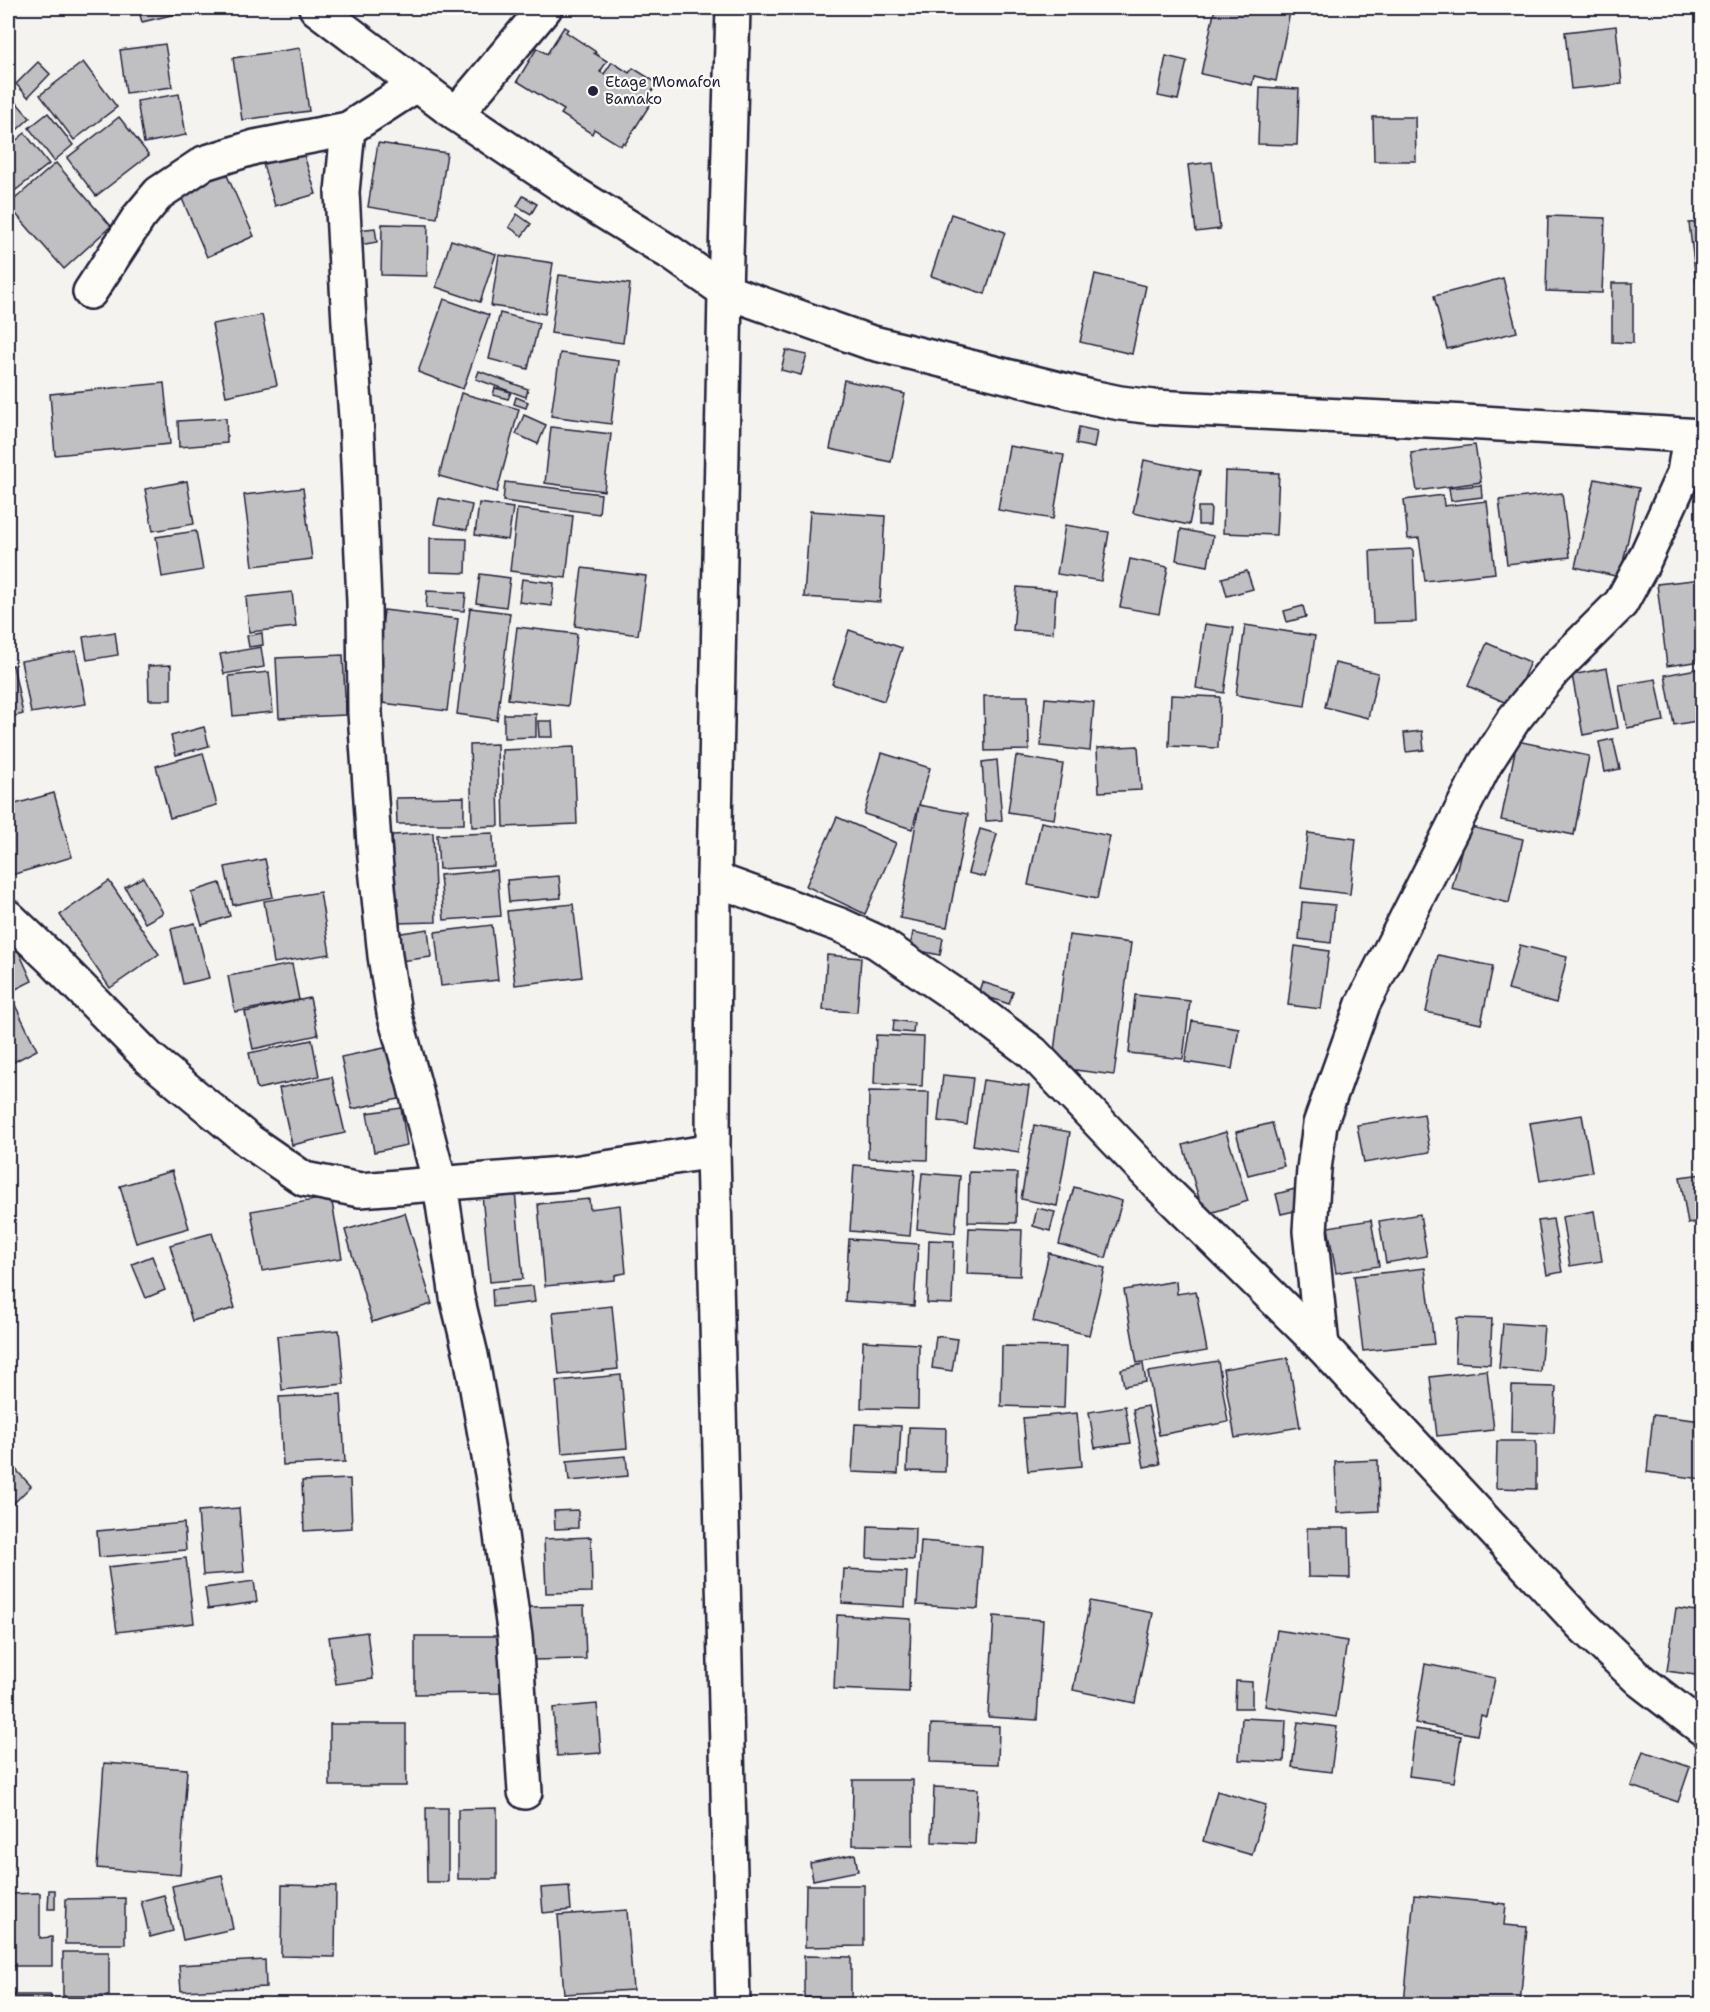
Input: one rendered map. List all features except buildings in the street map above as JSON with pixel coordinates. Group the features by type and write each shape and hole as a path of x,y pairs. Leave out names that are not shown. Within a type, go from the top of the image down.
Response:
{"street":[{"path":"316,8 456,114 575,194 671,253 725,291 869,342 1120,403 1154,407 1696,436 1684,473 1643,562 1621,603 1554,669 1514,719 1485,764 1363,1004 1320,1124 1314,1169 1310,1231 1322,1346"},
{"path":"456,114 544,8"},
{"path":"733,8 725,291 714,879 713,1151 733,2004"},
{"path":"90,292 139,217 159,193 204,163 255,147 348,129 416,85"},
{"path":"348,129 342,192 356,417 364,602 365,713 375,858 394,1013 440,1184 457,1297 471,1354 495,1491 514,1637 525,1792"},
{"path":"714,879 840,925 877,942 961,999 1033,1053 1156,1182 1322,1346 1582,1625 1641,1681 1702,1728"},
{"path":"8,917 149,1058 249,1141 304,1179 360,1190 574,1173 713,1151"}],"place":[{"name":"Etage Momafon Bamako","path":"593,91"}]}
